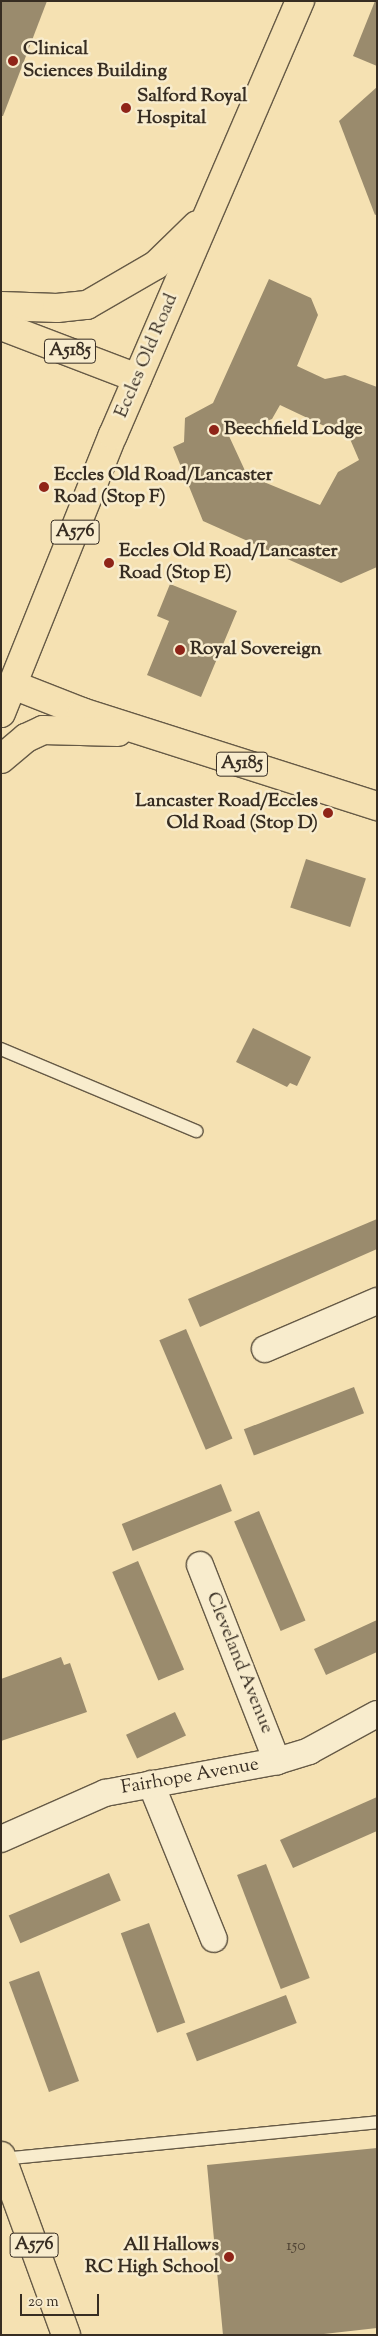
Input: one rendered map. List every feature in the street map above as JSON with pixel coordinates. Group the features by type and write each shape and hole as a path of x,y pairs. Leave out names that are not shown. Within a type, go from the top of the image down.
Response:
{"main road":[{"name":"Eccles Old Road","path":"1,713 14,685 137,378 300,1"},
{"path":"1,306 57,308 87,304 156,265 206,216"},
{"name":"A5185","path":"1,326 137,378"},
{"name":"A5185","path":"14,685 142,731 377,806"},
{"name":"A5185","path":"1,760 26,738 43,730 61,728 94,734 142,731"},
{"name":"A576","path":"2,2158 66,2335"}],"street":[{"path":"265,1349 377,1301"},
{"name":"Cleveland Avenue","path":"200,1565 277,1761"},
{"name":"Fairhope Avenue","path":"1,1839 105,1793 277,1761 309,1751 377,1714"},
{"path":"151,1784 214,1939"}],"lane":[{"path":"1,1049 196,1131"},
{"path":"2,2158 377,2122"}],"building":[{"name":"Clinical Sciences Building","path":"1,1 47,1 3,116 1,116"},
{"path":"375,1 377,1 377,66 353,56"},
{"path":"377,87 377,214 375,215 339,121"},
{"name":"Beechfield Lodge","path":"269,279 311,298 318,315 297,366 325,379 345,375 377,387 377,567 341,583 203,521 173,447 184,442 185,418 213,403","holes":["280,405 337,432 347,432 359,460 338,472 320,505 247,475 229,436 272,419"]},
{"path":"170,584 237,611 201,697 147,675 169,621 157,616"},
{"path":"306,859 366,878 350,927 290,908"},
{"path":"253,1028 311,1057 297,1086 290,1083 287,1087 236,1062"},
{"path":"377,1219 377,1249 200,1327 188,1299"},
{"path":"186,1329 232,1439 206,1450 159,1340"},
{"path":"354,1387 364,1413 254,1455 244,1429"},
{"path":"221,1484 232,1511 133,1551 122,1524"},
{"path":"259,1511 305,1621 281,1631 234,1522"},
{"path":"138,1561 184,1670 158,1681 112,1572"},
{"path":"377,1620 377,1652 326,1675 314,1649"},
{"path":"61,1657 64,1665 70,1663 87,1712 1,1741 1,1679"},
{"path":"175,1712 186,1736 137,1758 126,1735"},
{"path":"377,1797 377,1831 293,1868 280,1840"},
{"path":"266,1864 310,1978 281,1989 237,1875"},
{"path":"109,1873 121,1901 20,1943 9,1916"},
{"path":"149,1923 185,2023 157,2033 121,1933"},
{"path":"39,1971 79,2081 49,2092 9,1982"},
{"path":"286,1995 297,2023 197,2061 186,2033"},
{"name":"All Hallows RC High School","path":"377,2148 377,2328 315,2335 223,2335 207,2165"}],"place":[{"name":"Clinical Sciences Building","path":"13,61"},
{"name":"Salford Royal Hospital","path":"126,108"},
{"name":"Beechfield Lodge","path":"214,430"},
{"name":"Eccles Old Road/Lancaster Road (Stop F)","path":"44,487"},
{"name":"Eccles Old Road/Lancaster Road (Stop E)","path":"109,563"},
{"name":"Royal Sovereign","path":"180,650"},
{"name":"Lancaster Road/Eccles Old Road (Stop D)","path":"328,813"},
{"name":"All Hallows RC High School","path":"229,2257"}]}
